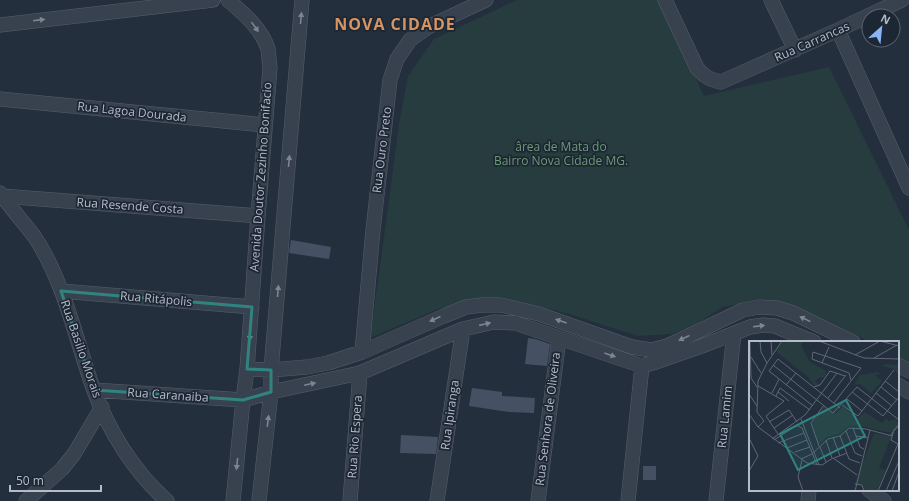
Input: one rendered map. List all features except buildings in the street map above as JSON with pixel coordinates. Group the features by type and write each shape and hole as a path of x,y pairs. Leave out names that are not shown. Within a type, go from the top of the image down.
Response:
{"street":[{"path":"0,25 213,0"},
{"name":"Avenida Doutor Zezinho Bonifacio","path":"228,0 249,18 260,35 268,49 270,68 264,126 247,369 233,501"},
{"name":"Avenida Doutor Zezinho Bonifacio","path":"259,501 272,392 271,370 302,0"},
{"name":"Rua Ouro Preto","path":"362,352 373,230 390,80 397,59 410,40 428,27 486,0"},
{"name":"Rua Carrancas","path":"665,0 697,68 704,76 721,82 795,50 902,0"},
{"path":"770,0 795,50"},
{"path":"838,30 909,188"},
{"name":"Rua Lagoa Dourada","path":"0,99 264,126"},
{"name":"Rua Resende Costa","path":"1,195 258,216"},
{"name":"Rua Basilio Morais","path":"1,195 34,237 44,253 61,291 94,390 111,427 135,467 167,501"},
{"name":"Rua Ritápolis","path":"61,291 252,307"},
{"path":"247,369 271,370 307,367 328,363 362,352 466,307 482,305 501,305 539,314 632,347 651,350 667,346 743,310 759,307 777,308 793,313 851,341"},
{"path":"243,400 272,392 360,373 463,329 494,322 515,323 642,366 689,351 750,327 763,325 775,326 812,341"},
{"path":"823,341 824,328"},
{"name":"Rua Ipiranga","path":"437,501 463,329"},
{"name":"Rua Lamim","path":"716,501 734,333"},
{"name":"Rua Senhora de Oliveira","path":"538,501 559,338"},
{"path":"628,501 642,366"},
{"path":"899,367 909,372"},
{"name":"Rua Rio Espera","path":"350,501 360,373"},
{"path":"899,386 909,392"},
{"name":"Rua Caranaiba","path":"94,390 243,400"},
{"path":"26,501 62,469 74,454 102,407"},
{"path":"808,501 809,491"},
{"path":"870,491 884,501"}],"highlighted area":[{"path":"61,291 252,307 247,369 271,370 271,392 243,400 94,390"}],"green space":[{"name":"ârea de Mata do Bairro Nova Cidade MG.","path":"517,0 660,0 704,96 829,67 909,230 909,365 899,360 899,341 867,341 828,321 794,307 749,302 723,307 696,324 672,334 638,336 569,314 501,297 438,309 370,338 399,124 408,76 434,39"}],"district":[{"name":"NOVA CIDADE","path":"395,24"}]}
